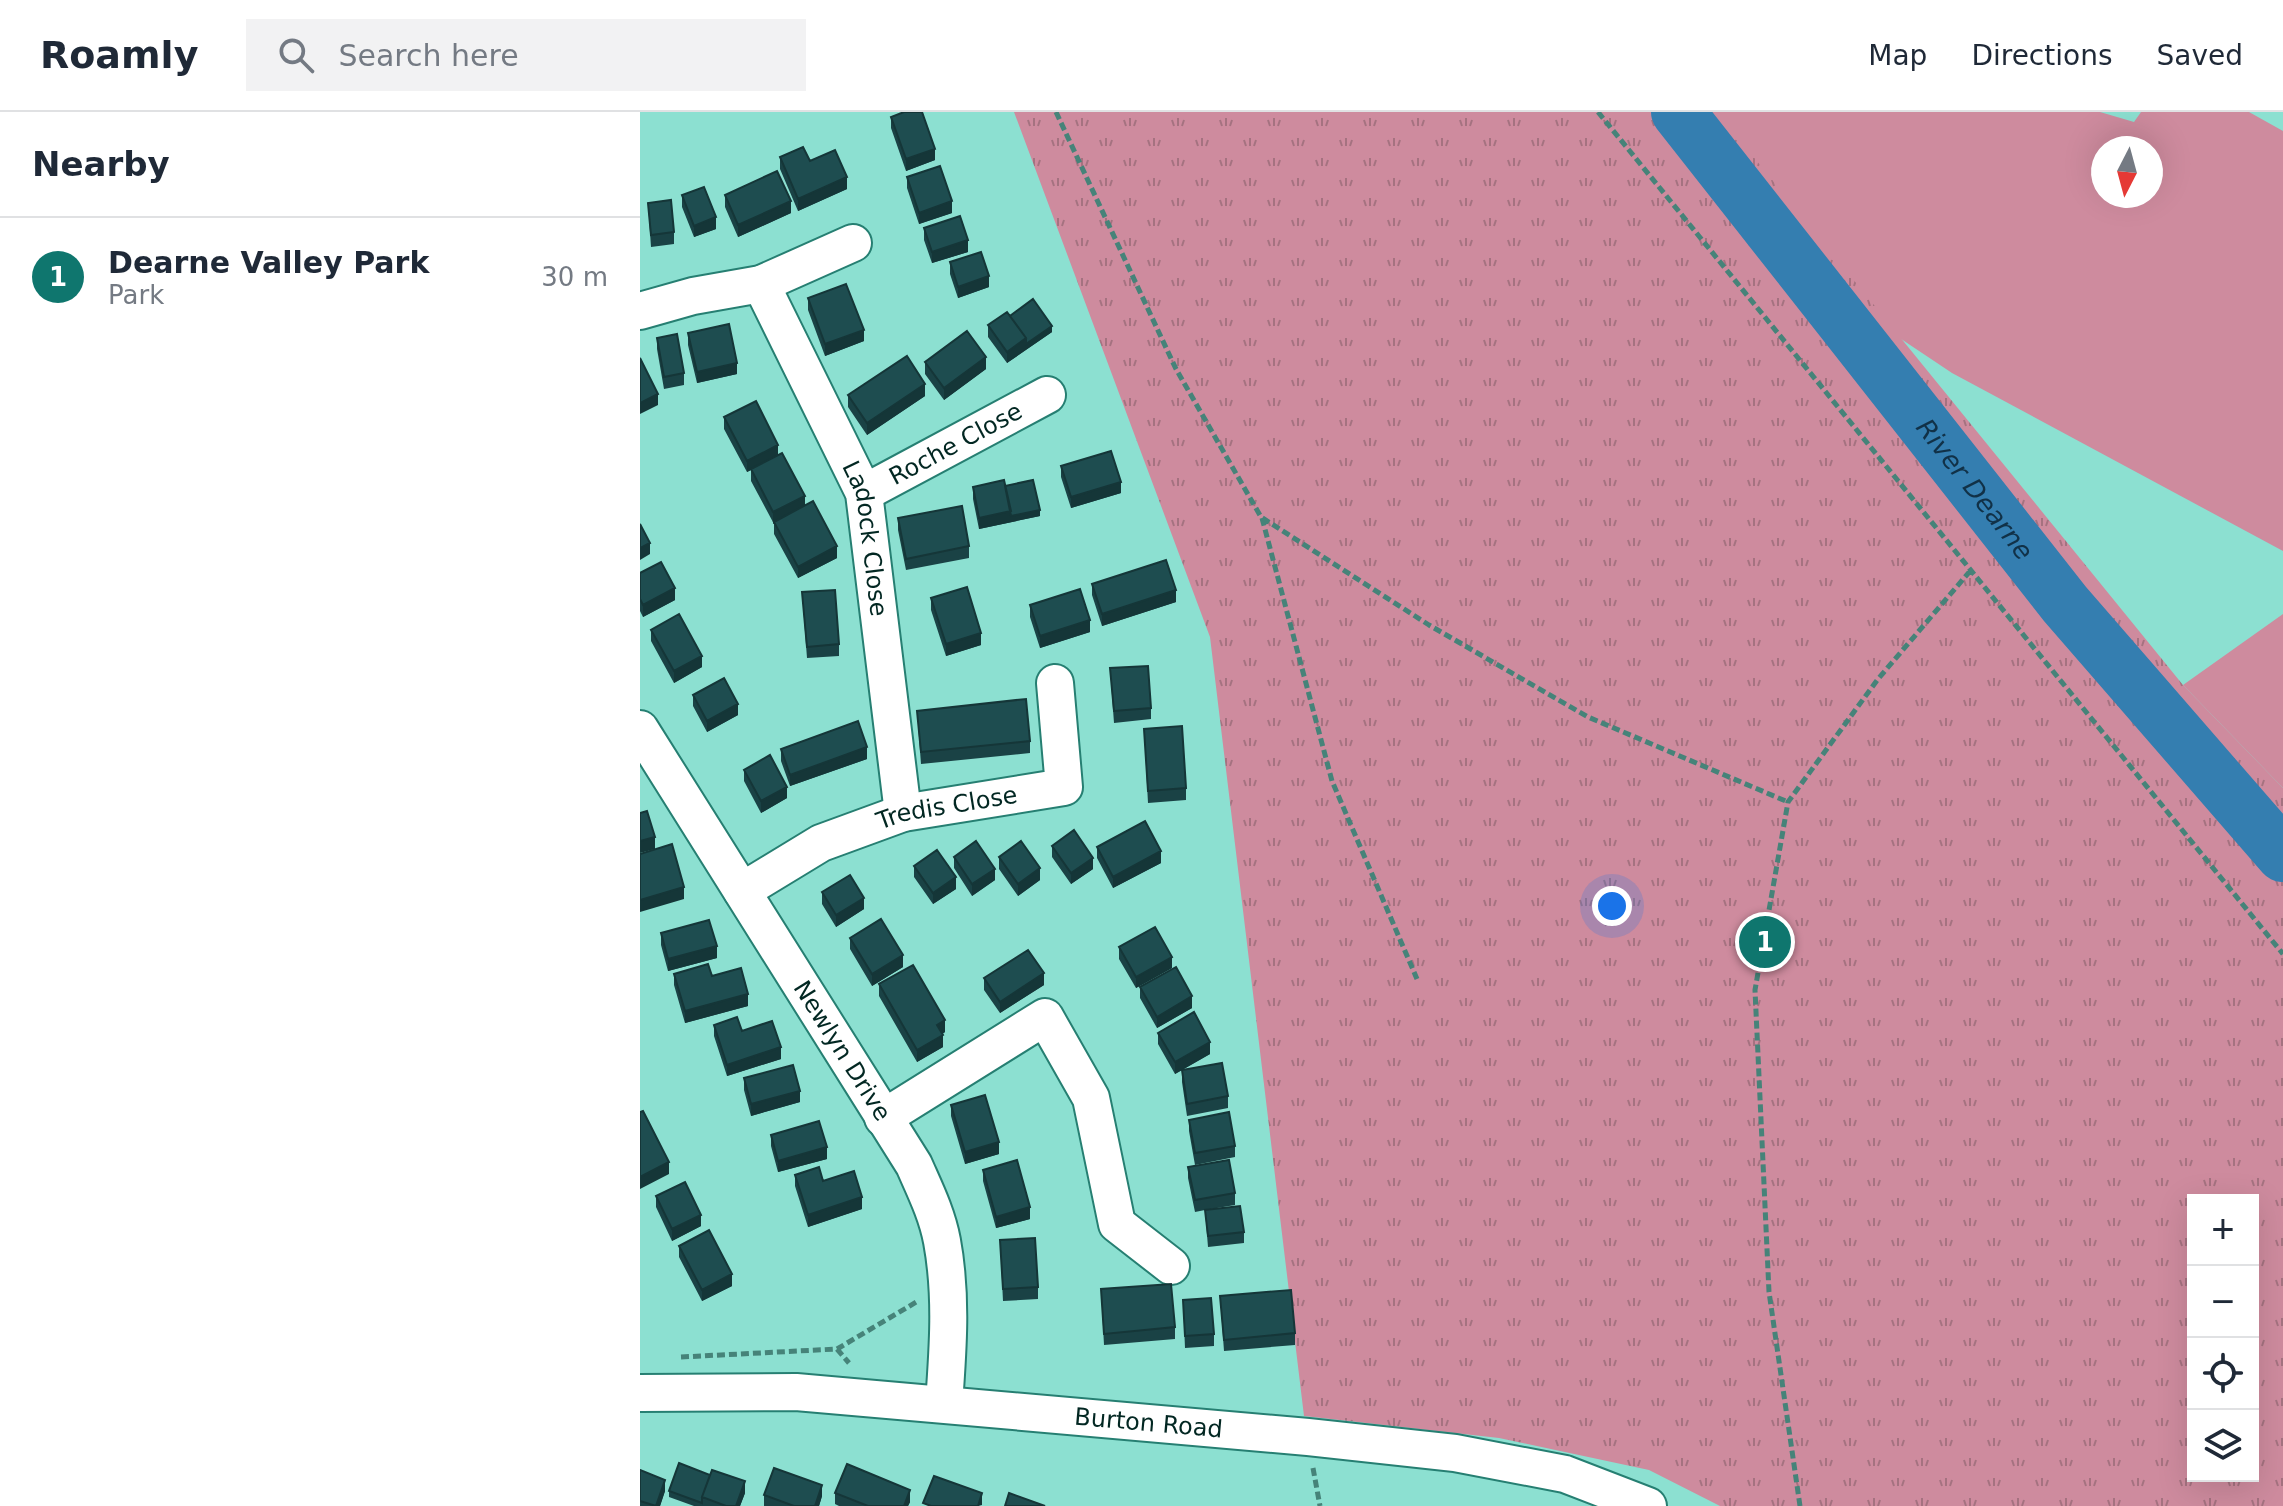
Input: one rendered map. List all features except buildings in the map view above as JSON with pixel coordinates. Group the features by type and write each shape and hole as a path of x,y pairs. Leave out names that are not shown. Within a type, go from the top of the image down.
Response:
{"street":[{"path":"640,311 693,296 761,284 853,243"},
{"name":"Ladock Close","path":"761,284 864,493 903,813"},
{"name":"Roche Close","path":"864,493 1047,395"},
{"name":"Tredis Close","path":"742,891 821,843 903,813 1064,787 1055,683"},
{"name":"Newlyn Drive","path":"642,737 914,1165 932,1205 942,1240 949,1327 944,1404"},
{"path":"883,1118 1045,1017 1091,1098 1117,1224 1171,1266"},
{"name":"Burton Road","path":"640,1393 796,1392 1455,1453 1565,1474 1648,1506"}],"path":[{"path":"1056,112 1176,369 1261,517 1332,781 1417,979"},
{"path":"1598,112 2283,954"},
{"path":"1261,517 1429,625 1588,717 1788,802"},
{"path":"1800,1506 1769,1292 1755,990 1788,802 1878,679 1971,570"},
{"path":"670,1357 837,1349 947,1284"}],"green space":[{"path":"1014,112 1717,112 2183,685 2283,788 2283,1506 1720,1506 1649,1470 1499,1438 1304,1416 1210,637"},
{"path":"1690,112 2100,112 2134,122 2141,112 2249,112 2283,131 2283,551 1952,373 1651,172"},
{"path":"2283,614 2283,788 2183,685"}],"waterway":[{"name":"River Dearne","path":"1678,112 2065,604 2283,855"}],"place":[{"name":"Dearne Valley Park","path":"1765,942"}]}
